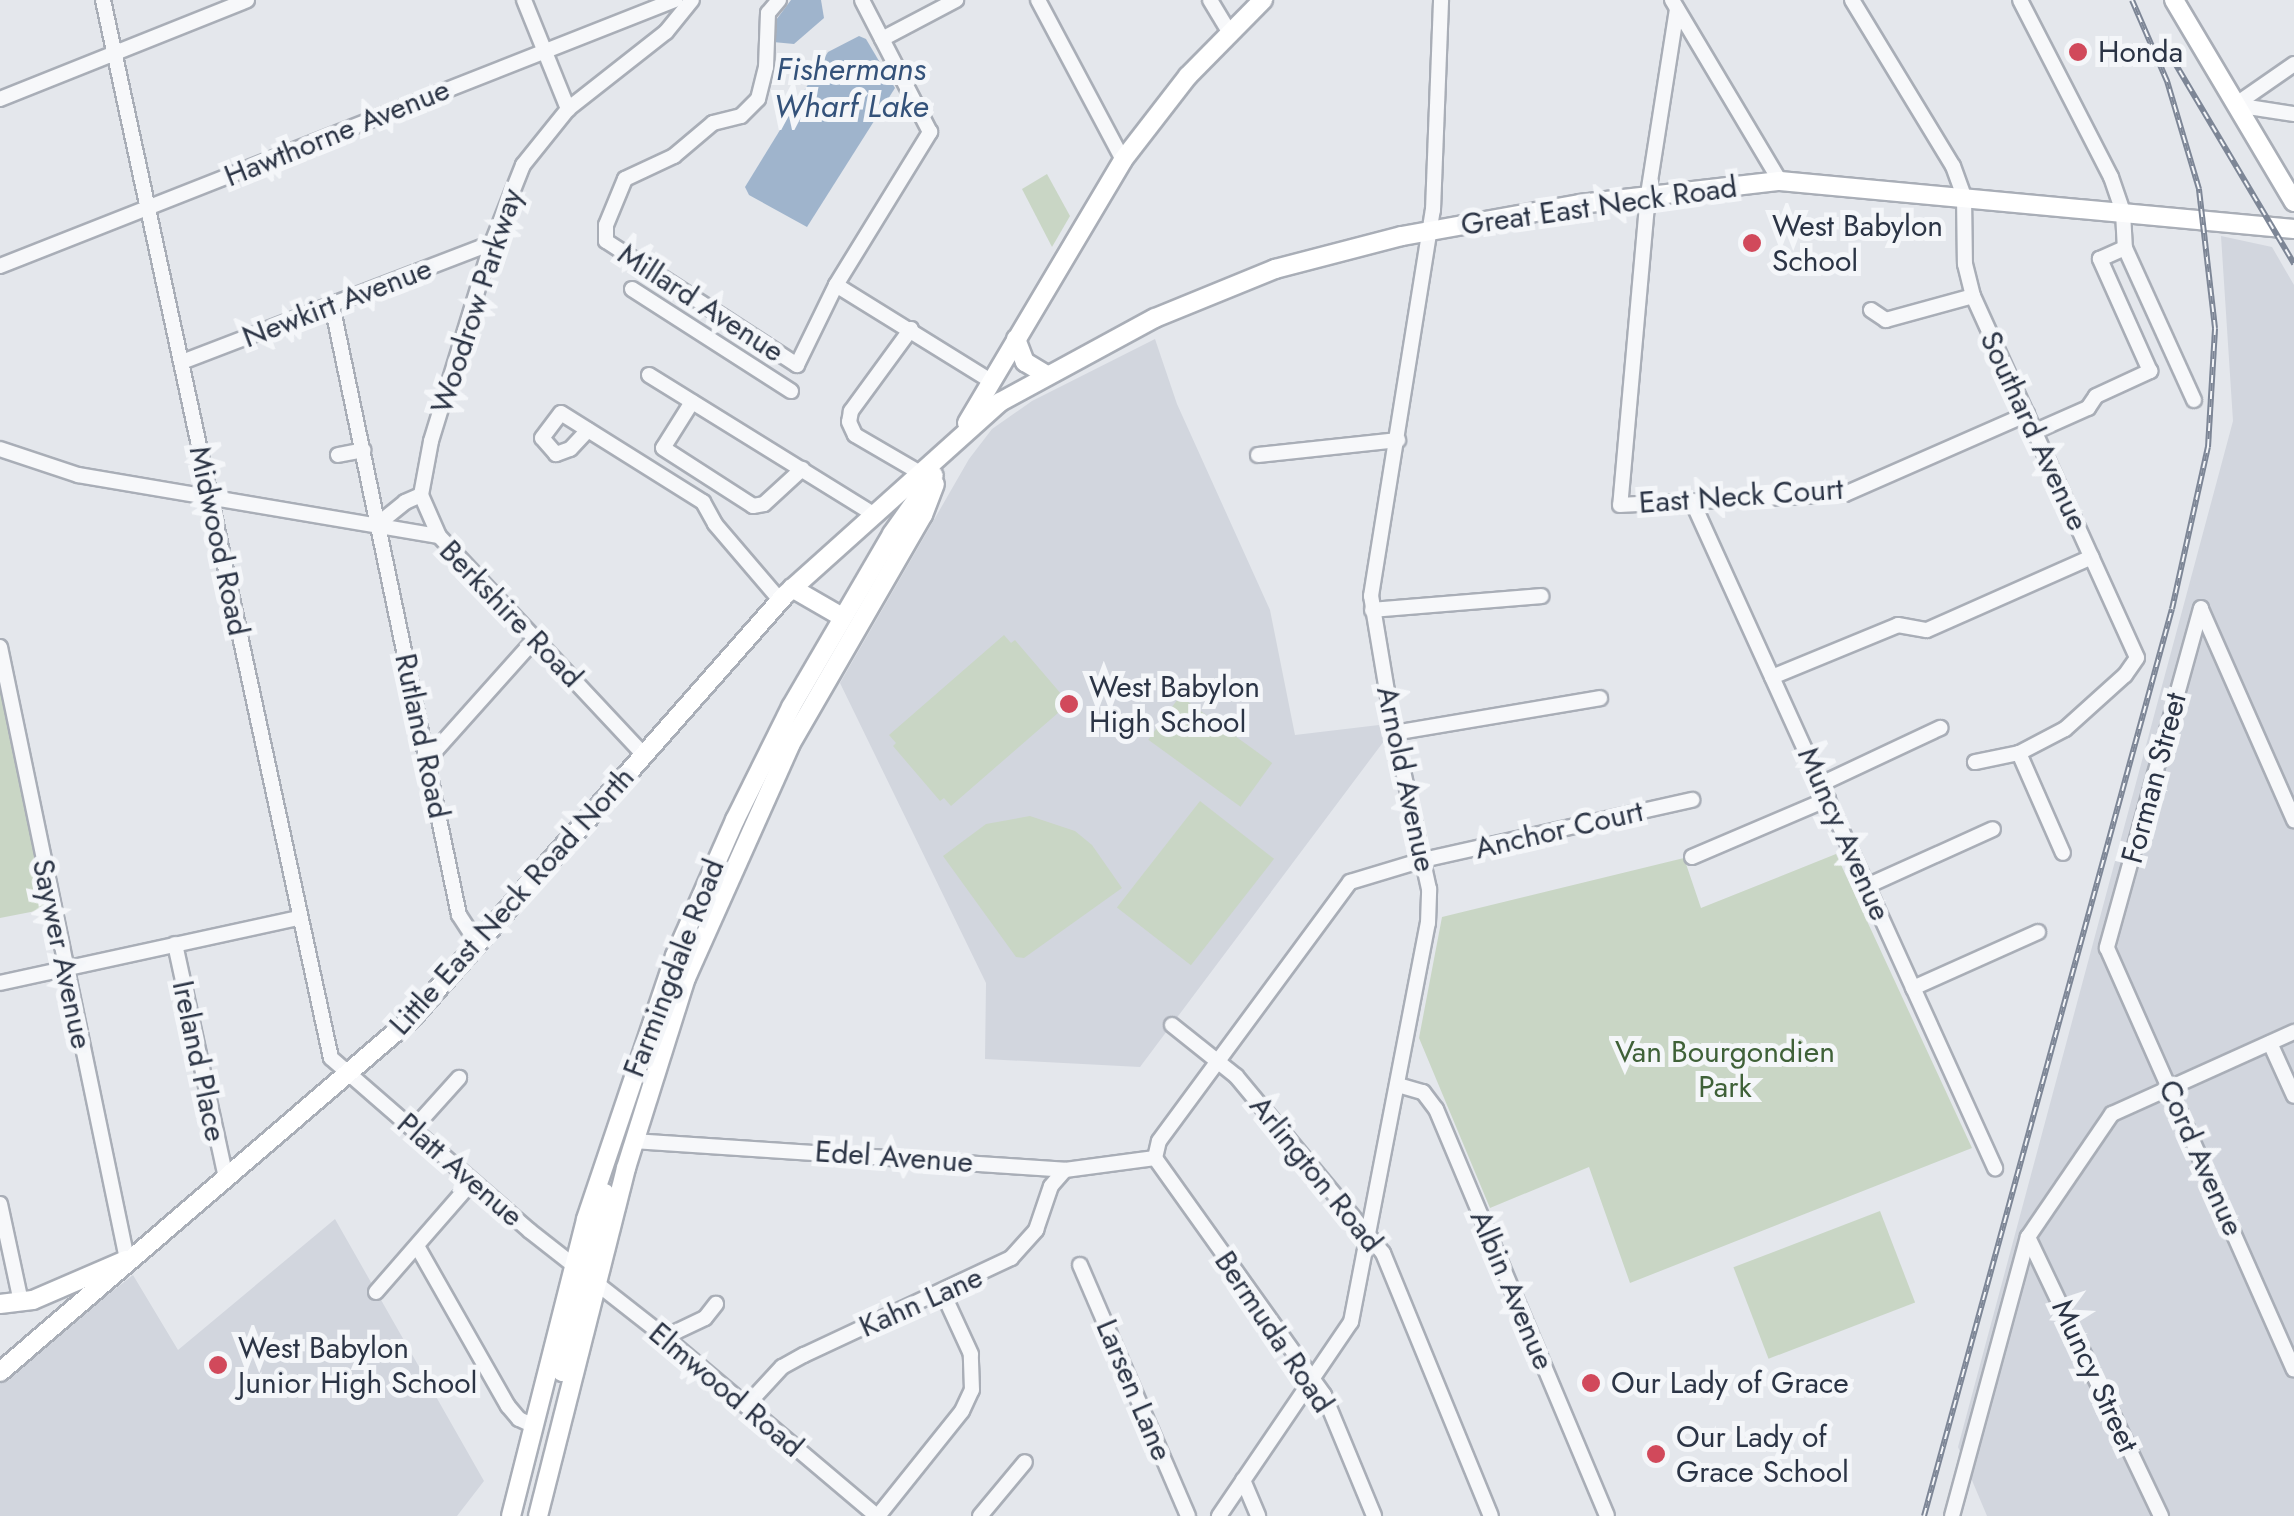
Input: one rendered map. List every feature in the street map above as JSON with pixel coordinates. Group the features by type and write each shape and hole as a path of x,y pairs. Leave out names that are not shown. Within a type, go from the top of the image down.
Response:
{"main road":[{"path":"955,443 1122,160 1177,88 1263,0"},
{"path":"2174,0 2294,202"},
{"name":"Great East Neck Road","path":"955,443 1000,402 1225,287 1320,255 1430,230 1648,194 1780,182 2294,229"},
{"path":"1016,340 1025,362 1047,375"},
{"name":"Little East Neck Road North","path":"0,1372 106,1285 127,1260 412,1018 786,594 955,443"},
{"name":"Farmingdale Road","path":"584,1275 612,1133 664,984 722,848 842,617 908,508 955,443"},
{"name":"Farmingdale Road","path":"511,1516 534,1426 676,1007 748,831 812,701 923,516 942,464"},
{"path":"786,594 842,617"},
{"path":"0,1304 21,1302 127,1260"},
{"path":"538,1516 560,1427 563,1367 584,1275"}],"street":[{"name":"Midwood Road","path":"103,0 297,918 328,1054 346,1075"},
{"path":"0,99 247,0"},
{"path":"524,0 568,109"},
{"name":"Hawthorne Avenue","path":"0,266 675,0"},
{"name":"Woodrow Parkway","path":"421,495 431,441 492,243 523,164 568,109 666,32 692,0"},
{"name":"Millard Avenue","path":"778,0 768,13 766,68 758,99 742,116 714,123 674,156 624,180 606,224 606,241 796,364 836,285 930,132 862,0"},
{"path":"882,39 956,0"},
{"path":"1038,0 1122,160"},
{"path":"1210,0 1229,32"},
{"name":"Arnold Avenue","path":"1218,1516 1351,1322 1429,914 1423,860 1394,733 1372,610 1372,583 1430,230 1441,0"},
{"path":"1852,0 1953,166 1964,196"},
{"path":"2020,0 2111,177 2123,212 2125,248 2194,400"},
{"path":"1674,5 1780,182"},
{"path":"1648,194 1674,5"},
{"path":"2235,105 2294,64"},
{"path":"2235,105 2294,114"},
{"name":"East Neck Court","path":"1648,194 1620,504 1845,494 2027,414"},
{"name":"Southard Avenue","path":"1964,196 1965,264 1973,296 2136,658 2125,674 2064,729 2018,753"},
{"name":"Newkirt Avenue","path":"182,362 492,243"},
{"path":"2036,431 2088,408 2096,396 2150,371 2100,259 2125,248"},
{"path":"836,285 991,381"},
{"path":"632,289 791,391"},
{"path":"1871,310 1886,320 1973,296"},
{"name":"Rutland Road","path":"332,305 459,915 478,942"},
{"path":"911,329 852,411 849,422 856,435 922,474"},
{"path":"649,374 875,515"},
{"path":"692,402 663,448 753,506 764,504 802,470"},
{"path":"588,430 704,502 716,524 786,594"},
{"path":"1258,455 1398,440"},
{"name":"Berkshire Road","path":"0,450 78,475 439,536 643,754"},
{"path":"338,455 364,450"},
{"path":"378,524 405,502 421,495 439,536"},
{"name":"Muncy Avenue","path":"1692,501 1995,1168"},
{"path":"1772,677 1898,624 1928,630 2092,557"},
{"path":"1372,610 1542,596"},
{"name":"Forman Street","path":"2107,948 2201,608 2294,820"},
{"path":"427,760 537,637"},
{"name":"Saywer Avenue","path":"0,647 127,1260"},
{"path":"1394,733 1600,698"},
{"path":"1821,784 1940,728"},
{"path":"1975,762 2018,753 2063,853"},
{"path":"1692,857 1828,799"},
{"name":"Anchor Court","path":"1155,1158 1159,1142 1350,882 1423,860 1692,800"},
{"path":"1867,886 1993,829"},
{"path":"0,982 297,918"},
{"path":"1914,988 2038,932"},
{"name":"Ireland Place","path":"175,944 226,1178"},
{"name":"Cord Avenue","path":"2107,948 2294,1368"},
{"name":"Arlington Road","path":"1172,1025 1217,1060 1382,1253 1491,1516"},
{"path":"1952,1516 2028,1236 2112,1114 2294,1032"},
{"path":"2270,1043 2294,1096"},
{"name":"Platt Avenue","path":"346,1075 584,1275"},
{"path":"413,1129 459,1078"},
{"name":"Albin Avenue","path":"1398,1085 1423,1092 1436,1108 1604,1515"},
{"name":"Edel Avenue","path":"633,1141 1066,1170 1155,1158"},
{"name":"Bermuda Road","path":"1155,1158 1313,1378 1374,1516"},
{"name":"Kahn Lane","path":"746,1406 782,1367 994,1268 1025,1246 1036,1230 1051,1186 1066,1170"},
{"path":"376,1292 474,1181"},
{"path":"0,1204 21,1302"},
{"name":"Muncy Street","path":"2028,1236 2161,1516"},
{"path":"416,1246 508,1406 518,1419 534,1426"},
{"name":"Larsen Lane","path":"1080,1265 1188,1516"},
{"name":"Elmwood Road","path":"584,1275 665,1337 878,1516"},
{"path":"878,1516 962,1410 972,1390 972,1354 942,1292"},
{"path":"665,1337 705,1318 716,1304"},
{"path":"980,1516 1026,1462"},
{"path":"1243,1480 1258,1516"}],"shaded area":[{"path":"2221,236 2272,247 2294,285 2294,1516 1987,1516 1958,1447 2233,421"},
{"name":"West Babylon High School","path":"1155,339 1177,404 1270,610 1295,735 1379,725 1384,741 1140,1067 985,1059 986,983 840,683 969,459 992,429 1032,401"},
{"name":"West Babylon Junior High School","path":"335,1219 484,1481 457,1516 0,1516 0,1379 133,1275 178,1350"}],"green space":[{"path":"1047,174 1070,216 1052,247 1022,189"},
{"path":"1004,635 1011,643 1015,640 1062,695 1059,698 1066,706 951,806 944,798 940,801 893,746 896,743 889,735"},
{"path":"0,678 46,909 0,918"},
{"path":"1180,696 1272,763 1240,807 1148,740"},
{"path":"1200,801 1274,859 1191,965 1117,907"},
{"path":"1030,816 1075,831 1092,845 1122,888 1024,958 1016,957 943,856 986,824"},
{"name":"Van Bourgondien Park","path":"1836,854 1972,1148 1630,1283 1589,1167 1490,1208 1419,1038 1442,917 1684,858 1701,908"},
{"path":"1880,1211 1915,1302 1769,1359 1733,1267"}],"water":[{"path":"791,0 821,0 824,18 794,44 773,42 776,20"},
{"name":"Fishermans Wharf Lake","path":"859,36 866,39 895,88 807,227 749,195 745,187 828,52"}],"railway":[{"path":"1924,1516 2172,609 2208,447 2215,328 2199,189 2167,81 2132,0"},
{"path":"2163,43 2294,264"}],"place":[{"name":"Honda","path":"2078,52"},
{"name":"West Babylon School","path":"1752,243"},
{"name":"West Babylon High School","path":"1069,704"},
{"name":"West Babylon Junior High School","path":"218,1365"},
{"name":"Our Lady of Grace","path":"1591,1383"},
{"name":"Our Lady of Grace School","path":"1656,1454"}]}
